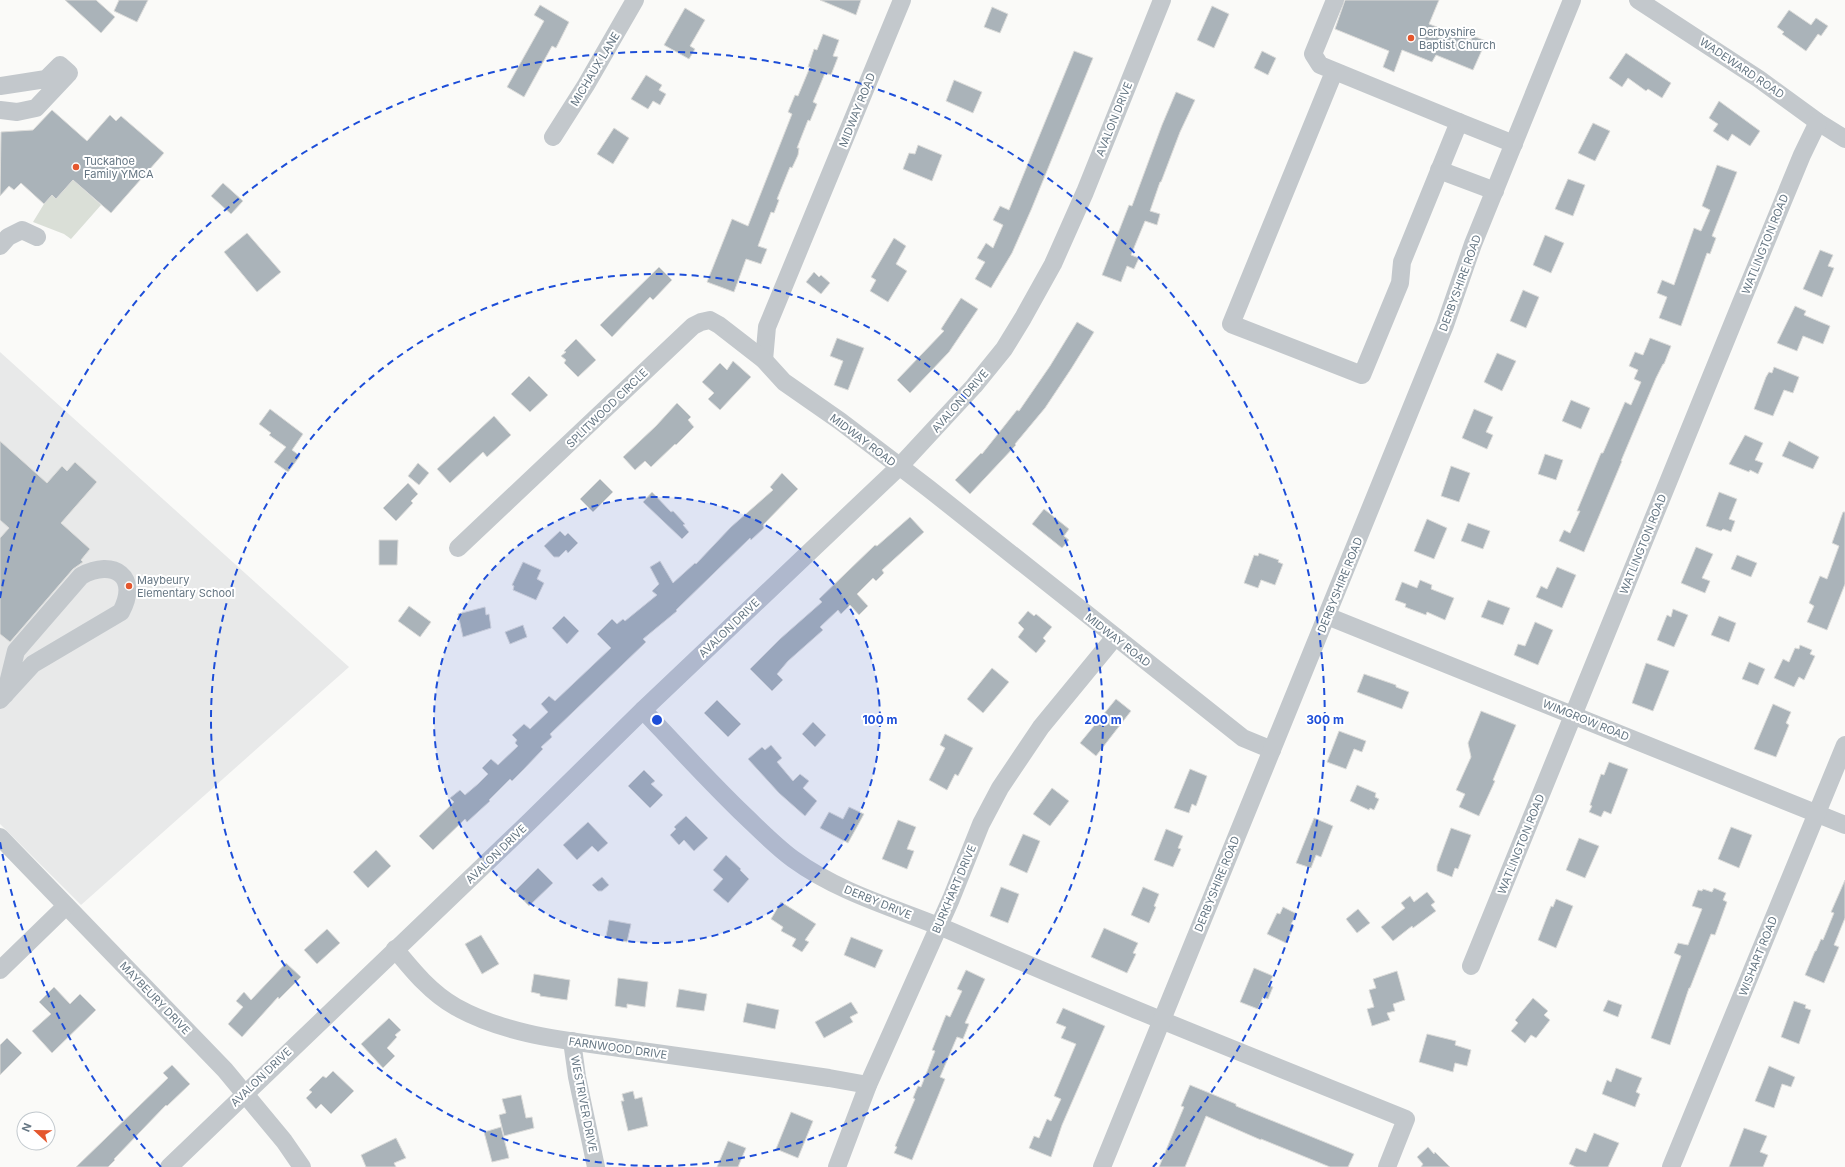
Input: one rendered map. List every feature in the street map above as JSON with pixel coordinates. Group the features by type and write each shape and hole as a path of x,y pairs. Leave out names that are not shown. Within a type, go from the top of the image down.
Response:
{"street":[{"name":"MICHAUX LANE","path":"553,137 586,85 635,0"},
{"name":"MIDWAY ROAD","path":"902,0 767,327 764,360 784,382 840,421 928,488 1115,638 1243,738 1250,743 1272,750"},
{"name":"AVALON DRIVE","path":"169,1167 528,823 643,710 899,467 974,386 1004,349 1024,318 1053,264 1085,192 1162,0"},
{"path":"1335,0 1313,54 1320,65 1334,72 1514,144"},
{"name":"DERBYSHIRE ROAD","path":"1102,1167 1445,325 1473,244 1572,0"},
{"name":"WADEWARD ROAD","path":"1638,0 1759,79 1818,122 1845,139"},
{"path":"0,86 46,79 60,65 69,73 36,108 17,112 0,110"},
{"path":"1334,72 1231,324 1362,375 1400,283 1402,262 1459,122"},
{"name":"WATLINGTON ROAD","path":"1471,966 1802,154 1818,122"},
{"path":"1440,170 1495,191"},
{"path":"0,246 8,237 22,230 37,237"},
{"name":"SPLITWOOD CIRCLE","path":"458,548 693,326 700,322 710,320 719,325 764,360"},
{"path":"109,568 126,580 128,591 126,603 121,612 33,664 2,698 16,651 81,576 93,569 109,568"},
{"name":"WIMGROW ROAD","path":"1327,616 1845,825"},
{"name":"BURKHART DRIVE","path":"837,1167 868,1085 939,926 981,824 1000,788 1042,727 1115,638"},
{"name":"DERBY DRIVE","path":"643,710 716,787 776,846 794,860 825,879 847,890 905,914 939,926 1030,966 1406,1119 1387,1167"},
{"name":"WISHART ROAD","path":"1671,1167 1845,745"},
{"name":"MAYBEURY DRIVE","path":"0,837 219,1065 284,1141 302,1167"},
{"path":"0,970 66,906"},
{"name":"FARNWOOD DRIVE","path":"395,949 418,977 432,990 455,1007 492,1024 519,1032 868,1085"},
{"name":"WESTRIVER DRIVE","path":"572,1041 577,1077 596,1167"}],"shaded area":[{"path":"73,180 101,205 71,239 64,234 33,222 44,204 52,195 56,199"},
{"name":"Maybeury Elementary School","path":"0,352 349,667 81,905 0,824"}],"building":[{"path":"65,0 96,0 115,17 101,33"},
{"path":"119,0 148,0 137,22 114,11"},
{"path":"820,0 861,0 856,15"},
{"name":"Derbyshire Baptist Church","path":"1345,0 1439,0 1429,24 1471,40 1473,36 1486,41 1473,70 1436,55 1432,62 1402,50 1394,72 1383,67 1389,51 1335,29"},
{"path":"540,5 569,22 556,48 552,46 524,97 507,87 544,21 534,15"},
{"path":"1212,6 1229,14 1214,48 1197,40"},
{"path":"992,7 1008,14 1000,33 984,27"},
{"path":"685,8 705,20 690,46 695,49 689,59 664,45"},
{"path":"1789,10 1811,25 1816,18 1828,26 1821,36 1818,34 1806,51 1782,34 1784,32 1777,27"},
{"path":"823,34 839,40 833,56 838,57 831,75 825,73 813,102 817,104 810,121 808,120 797,148 799,148 798,155 792,168 790,167 777,199 779,200 774,213 771,212 758,246 767,249 761,264 746,259 734,292 707,282 732,219 748,226 792,114 788,112 795,95 798,96 810,67 808,67 814,49 817,50"},
{"path":"1074,51 1093,58 1012,253 991,288 975,279 985,262 977,258 986,243 993,248 1003,225 993,220 1000,206 1009,210"},
{"path":"1262,51 1276,58 1268,75 1254,68"},
{"path":"1626,53 1671,83 1662,98 1648,89 1646,91 1628,78 1622,87 1609,78"},
{"path":"646,75 662,85 659,90 666,94 660,105 653,101 648,109 631,99"},
{"path":"954,80 982,92 973,113 946,101"},
{"path":"1176,92 1195,100 1180,132 1150,211 1160,214 1157,225 1145,221 1131,255 1139,258 1134,269 1127,266 1121,282 1102,275 1129,205 1132,206"},
{"path":"1719,101 1760,131 1750,146 1732,134 1728,141 1713,131 1718,124 1709,118"},
{"name":"Tuckahoe Family YMCA","path":"52,110 87,141 110,115 116,121 121,116 164,153 111,213 73,180 56,199 52,195 44,204 21,183 14,190 9,186 0,196 1,132 33,130"},
{"path":"1593,123 1610,131 1595,161 1578,153"},
{"path":"614,128 629,138 613,164 597,154"},
{"path":"918,145 942,155 932,181 903,169 909,153 915,154"},
{"path":"1717,165 1737,172 1712,236 1716,238 1710,254 1707,253 1681,326 1659,318 1667,297 1657,293 1662,280 1674,285 1694,228 1701,231 1710,210 1702,206"},
{"path":"1568,179 1585,185 1573,216 1555,209"},
{"path":"223,183 243,201 231,214 211,196"},
{"path":"247,233 281,272 257,292 224,252"},
{"path":"1545,235 1564,243 1551,273 1533,265"},
{"path":"894,238 906,246 896,264 907,271 888,302 870,291 876,280 871,277"},
{"path":"1820,250 1833,255 1828,266 1834,268 1822,297 1803,289"},
{"path":"659,267 672,280 653,300 650,297 612,337 600,325"},
{"path":"814,272 819,277 821,275 830,283 821,294 806,282"},
{"path":"1523,290 1539,297 1526,328 1510,321"},
{"path":"961,298 978,309 949,352 910,393 897,380 944,331 941,329"},
{"path":"1795,306 1806,311 1804,315 1830,326 1823,344 1803,336 1797,351 1777,343"},
{"path":"1077,322 1094,332 1071,369 1045,408 1015,444 1016,445 970,494 955,480 981,453 982,454 1017,410 1019,411 1050,366"},
{"path":"837,338 864,348 848,390 834,385 843,361 830,356"},
{"path":"1650,338 1671,346 1664,364 1656,378 1584,552 1559,541 1564,530 1570,533 1580,511 1577,511 1601,453 1603,453 1625,402 1631,405 1641,382 1634,379 1638,370 1629,366 1635,352 1643,355"},
{"path":"576,339 596,360 578,377 564,363 566,360 561,356"},
{"path":"1497,353 1516,361 1502,391 1484,382"},
{"path":"733,361 751,377 720,410 708,399 714,393 702,382 720,363 727,370"},
{"path":"1774,367 1799,377 1793,393 1784,390 1773,416 1754,409 1766,377 1769,372 1772,373"},
{"path":"529,376 548,395 530,412 511,394"},
{"path":"1571,400 1590,408 1581,429 1562,421"},
{"path":"677,403 691,417 688,420 694,427 651,467 645,461 635,470 623,457 656,426"},
{"path":"270,409 303,434 292,450 300,456 288,472 274,462 286,447 269,435 271,433 259,424"},
{"path":"1474,409 1493,417 1486,432 1493,435 1487,449 1462,438"},
{"path":"494,416 511,435 487,457 483,452 450,483 437,469"},
{"path":"1745,435 1763,443 1755,460 1763,463 1758,474 1729,464"},
{"path":"0,441 47,483 62,466 67,471 75,462 97,482 61,523 90,549 81,560 83,562 73,569 10,642 0,634 0,538 9,528 0,520"},
{"path":"1789,441 1819,457 1813,469 1782,456"},
{"path":"1545,454 1563,460 1556,480 1538,474"},
{"path":"418,463 429,473 419,485 408,476"},
{"path":"1451,466 1470,473 1459,502 1441,496"},
{"path":"782,473 798,489 763,525 764,528 751,540 750,538 676,610 677,611 643,639 646,642 550,734 552,737 541,747 543,749 512,781 510,779 489,800 490,801 467,822 465,819 433,850 419,836 454,802 450,798 460,790 465,795 478,784 488,774 482,768 491,759 498,765 518,746 515,743 517,740 512,735 524,724 530,729 548,712 541,704 549,696 555,701 611,648 597,634 612,619 617,624 623,619 625,621 657,595 652,591 659,584 650,567 660,561 673,583 695,563 696,564 731,527 773,490 770,487"},
{"path":"600,479 613,492 593,512 580,499"},
{"path":"408,483 418,494 411,501 413,503 396,521 383,508"},
{"path":"652,492 685,524 683,525 689,532 682,539 643,502"},
{"path":"1719,492 1737,499 1729,519 1735,521 1731,532 1723,529 1721,531 1706,526"},
{"path":"1044,509 1069,529 1064,536 1069,540 1062,548 1032,524"},
{"path":"1843,512 1845,512 1845,584 1827,630 1807,622 1814,606 1809,603 1820,576 1827,579 1839,546 1832,543"},
{"path":"910,517 924,532 882,570 884,573 876,581 873,578 857,594 868,606 859,615 850,605 841,614 838,610 820,627 823,630 788,661 777,674 783,680 772,691 750,669 780,639 822,602 819,599 875,545 877,546"},
{"path":"1427,519 1447,528 1434,559 1414,551"},
{"path":"1468,523 1490,531 1483,549 1461,541"},
{"path":"560,531 565,536 568,533 578,543 568,553 566,550 559,557 554,557 544,546"},
{"path":"379,540 398,540 397,565 379,565"},
{"path":"1696,547 1713,554 1702,578 1710,581 1705,593 1681,583"},
{"path":"1259,553 1279,560 1278,562 1283,564 1275,585 1261,580 1258,588 1244,583 1254,555 1258,556"},
{"path":"1737,555 1757,563 1751,577 1731,569"},
{"path":"523,562 541,570 537,579 544,583 536,600 513,590 514,586 512,585"},
{"path":"1557,567 1576,575 1562,608 1536,597 1541,586 1547,589"},
{"path":"1420,580 1432,585 1431,589 1454,598 1445,620 1427,612 1426,615 1405,607 1406,604 1395,600 1402,582 1417,588"},
{"path":"1488,600 1510,608 1503,625 1481,617"},
{"path":"409,606 431,622 420,637 398,621"},
{"path":"485,607 486,615 489,614 491,628 463,637 458,614"},
{"path":"1673,609 1688,615 1674,647 1657,640 1667,615 1671,617"},
{"path":"1028,611 1034,616 1036,614 1052,627 1043,638 1046,641 1036,653 1018,637 1024,629 1018,623"},
{"path":"564,616 579,631 567,644 552,628"},
{"path":"1719,616 1736,623 1729,642 1711,635"},
{"path":"1535,622 1553,630 1538,665 1514,655 1518,644 1525,646"},
{"path":"523,625 527,637 510,644 505,632"},
{"path":"1800,645 1812,650 1810,654 1815,656 1804,680 1799,677 1794,687 1774,678 1783,659 1789,662 1795,648 1799,649"},
{"path":"1749,662 1765,669 1758,685 1742,679"},
{"path":"1646,663 1669,671 1653,711 1632,703"},
{"path":"992,668 1009,682 983,713 967,699"},
{"path":"1364,674 1396,685 1396,687 1409,692 1402,709 1357,692"},
{"path":"1116,699 1131,711 1096,756 1080,743"},
{"path":"717,700 741,724 728,737 704,713"},
{"path":"1773,704 1791,712 1786,723 1789,725 1776,757 1754,749"},
{"path":"1481,711 1516,725 1493,780 1495,781 1479,816 1459,807 1465,794 1456,790 1471,757 1468,743"},
{"path":"813,722 826,735 815,747 802,734"},
{"path":"1339,731 1366,741 1362,752 1354,749 1346,769 1327,762"},
{"path":"945,734 973,748 958,776 955,774 947,790 929,780 945,748 940,745"},
{"path":"771,745 782,758 777,762 793,781 800,774 809,781 803,788 817,801 805,816 779,793 748,759 762,747 765,750"},
{"path":"1609,762 1628,769 1611,814 1604,811 1601,817 1589,812 1592,806 1590,805 1601,774 1604,775"},
{"path":"1190,769 1207,776 1196,806 1192,804 1189,813 1174,808"},
{"path":"644,770 655,781 651,784 663,795 650,808 628,786"},
{"path":"1357,785 1376,793 1375,797 1379,799 1374,810 1370,808 1369,810 1350,801"},
{"path":"1052,788 1069,801 1050,826 1033,814"},
{"path":"849,807 864,814 848,843 820,828 829,812 843,819"},
{"path":"686,816 708,838 694,851 684,840 679,845 670,835 676,829 674,827"},
{"path":"1314,818 1333,826 1321,857 1316,855 1311,868 1296,863"},
{"path":"898,820 916,827 907,849 914,851 907,869 882,859"},
{"path":"588,822 608,843 598,852 592,846 577,860 563,845"},
{"path":"1731,827 1752,835 1739,868 1718,859"},
{"path":"1451,828 1471,835 1458,869 1455,868 1452,877 1437,871 1437,866"},
{"path":"1166,829 1183,836 1178,848 1181,849 1173,867 1154,860"},
{"path":"1023,834 1040,841 1027,873 1009,865"},
{"path":"1579,838 1599,846 1585,878 1566,870"},
{"path":"376,850 391,866 368,888 353,872"},
{"path":"726,855 749,879 728,903 713,890 723,879 713,870"},
{"path":"538,868 553,883 529,906 515,891"},
{"path":"602,877 609,885 602,891 598,891 592,885"},
{"path":"1845,880 1845,918 1834,945 1839,947 1824,983 1805,975 1821,939 1823,940 1834,913 1831,912"},
{"path":"1001,887 1019,894 1008,923 990,916"},
{"path":"1143,887 1159,894 1154,906 1156,907 1149,923 1131,915"},
{"path":"1714,888 1726,893 1723,900 1727,902 1715,935 1711,934 1689,988 1670,1045 1651,1038 1681,956 1674,953 1678,943 1688,945 1702,909 1692,906 1698,890 1702,891 1703,889 1712,892"},
{"path":"1427,892 1435,902 1431,905 1436,911 1413,928 1412,926 1393,941 1381,927 1405,908 1401,903 1410,896 1414,902"},
{"path":"1556,899 1573,906 1556,948 1538,940 1551,906 1553,907"},
{"path":"781,902 816,924 805,940 809,942 802,952 792,946 796,939 781,931 783,927 771,919"},
{"path":"1283,907 1297,914 1291,924 1294,926 1286,943 1267,934 1277,913 1280,914"},
{"path":"1358,909 1370,923 1357,933 1346,919"},
{"path":"609,920 631,924 627,942 606,937"},
{"path":"1104,928 1138,943 1133,953 1136,954 1127,973 1091,957"},
{"path":"327,929 340,943 317,964 304,950"},
{"path":"481,935 499,964 482,974 465,944"},
{"path":"851,937 883,950 875,968 844,955"},
{"path":"286,963 301,977 279,999 278,997 242,1037 228,1024 243,1007 236,1001 244,992 251,1000"},
{"path":"1254,968 1273,976 1268,985 1273,987 1268,999 1263,997 1258,1009 1240,1002"},
{"path":"966,970 985,979 965,1023 969,1024 963,1039 957,1037 940,1077 945,1079 912,1160 894,1153 897,1147 895,1146 915,1099 913,1098 918,1086 921,1087 935,1051 932,1050 946,1015 950,1017 962,991 957,989"},
{"path":"1397,971 1405,1000 1393,1004 1395,1011 1387,1013 1390,1020 1372,1026 1367,1009 1374,1007 1369,990 1376,988 1373,979"},
{"path":"534,974 570,980 567,1000 540,996 540,994 531,992"},
{"path":"618,978 648,982 645,1007 627,1004 627,1008 615,1006"},
{"path":"54,987 70,1004 80,994 96,1010 52,1053 32,1031 51,1014 39,1002"},
{"path":"679,989 707,994 704,1011 676,1007"},
{"path":"1533,998 1548,1011 1544,1015 1550,1020 1536,1038 1531,1035 1525,1043 1511,1031 1518,1023 1515,1020"},
{"path":"1608,1000 1622,1005 1618,1017 1603,1011"},
{"path":"1794,1001 1806,1005 1805,1008 1811,1010 1799,1044 1781,1037"},
{"path":"851,1002 858,1013 850,1017 853,1022 824,1038 815,1022"},
{"path":"747,1003 779,1010 775,1029 743,1022"},
{"path":"1063,1008 1105,1026 1062,1125 1051,1157 1029,1148 1034,1136 1039,1138 1047,1119 1051,1121 1061,1099 1054,1096 1076,1044 1061,1038 1066,1027 1056,1023"},
{"path":"389,1018 401,1030 395,1035 397,1037 387,1048 395,1056 383,1068 361,1044"},
{"path":"1427,1034 1456,1041 1455,1045 1471,1050 1467,1066 1455,1063 1453,1072 1419,1062"},
{"path":"7,1038 22,1053 0,1075 0,1045"},
{"path":"172,1065 190,1084 167,1106 166,1105 108,1167 76,1167 168,1078 163,1073"},
{"path":"1769,1066 1795,1077 1791,1087 1782,1084 1774,1108 1755,1101"},
{"path":"1616,1068 1642,1078 1636,1092 1640,1094 1635,1107 1602,1094 1607,1080 1611,1082"},
{"path":"333,1071 354,1091 331,1114 321,1104 316,1109 306,1098 312,1092 309,1090 323,1076 326,1078"},
{"path":"1190,1085 1236,1104 1236,1106 1354,1154 1348,1167 1330,1167 1261,1140 1206,1116 1185,1167 1159,1167 1184,1107 1181,1106"},
{"path":"633,1091 635,1099 642,1097 648,1126 628,1131 621,1101 624,1101 622,1094"},
{"path":"521,1095 526,1118 532,1117 534,1128 504,1136 499,1115 506,1113 502,1099"},
{"path":"791,1112 813,1121 798,1158 776,1149"},
{"path":"501,1127 509,1158 492,1162 484,1132"},
{"path":"1744,1128 1767,1136 1760,1152 1768,1155 1763,1167 1729,1167"},
{"path":"1594,1133 1619,1143 1608,1167 1576,1167 1569,1164 1576,1148 1586,1152"},
{"path":"396,1138 406,1158 394,1163 396,1167 366,1167 361,1155"},
{"path":"728,1141 746,1148 738,1167 717,1167"},
{"path":"1428,1147 1450,1167 1421,1167 1423,1164 1417,1157"}],"place":[{"name":"Derbyshire Baptist Church","path":"1411,38"},
{"name":"Tuckahoe Family YMCA","path":"76,167"},
{"name":"Maybeury Elementary School","path":"129,586"}]}
